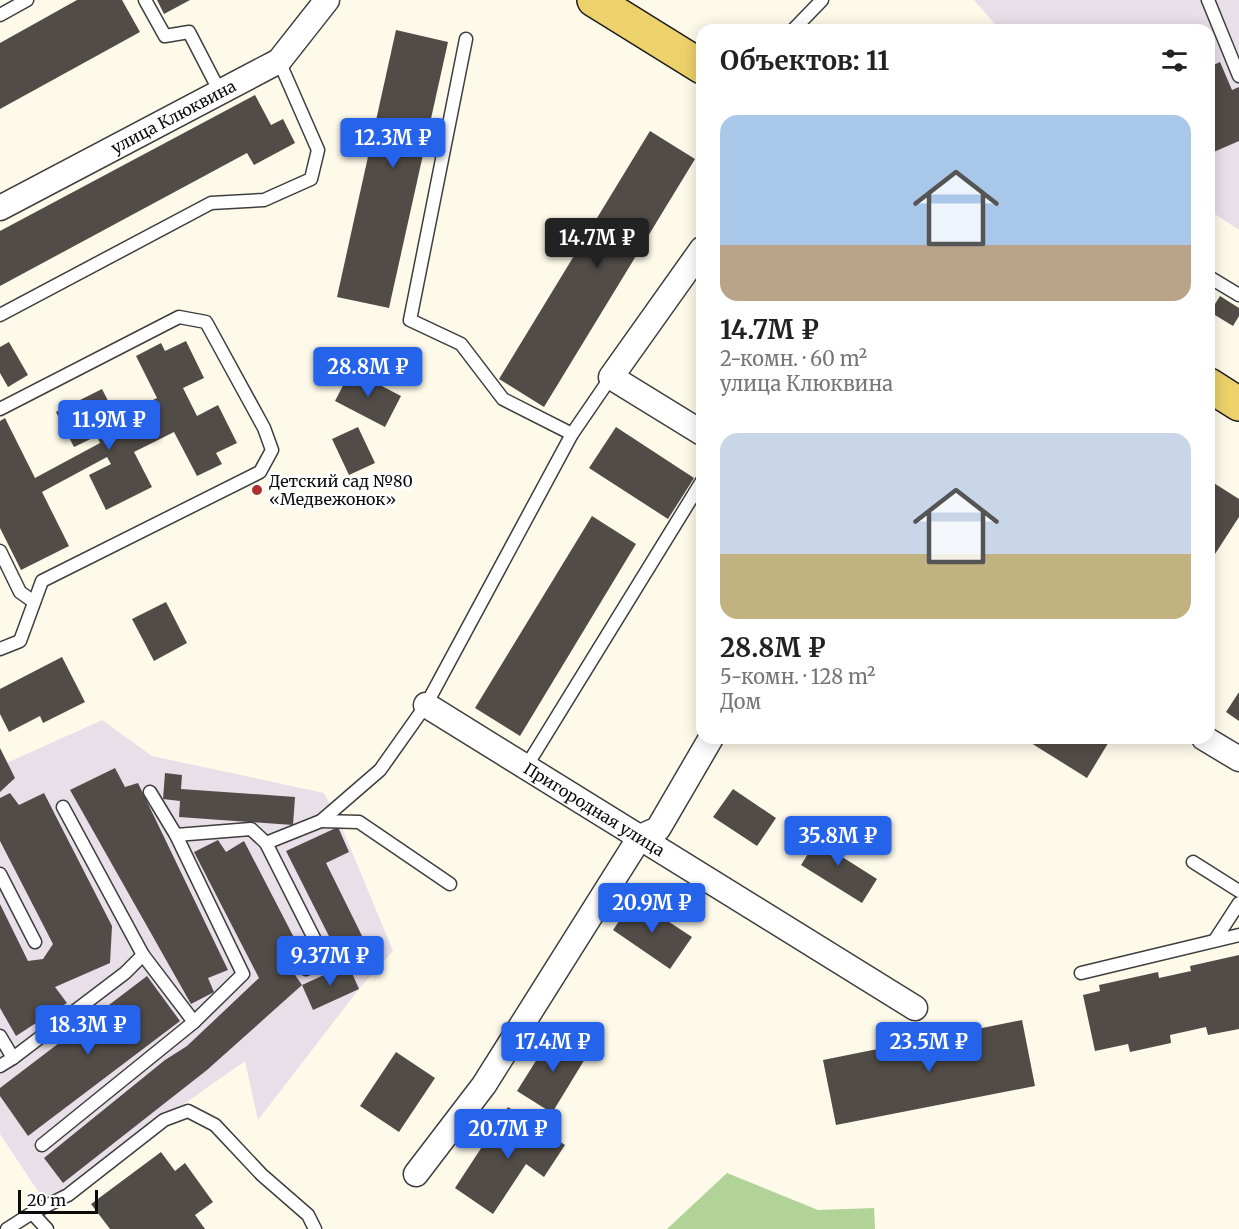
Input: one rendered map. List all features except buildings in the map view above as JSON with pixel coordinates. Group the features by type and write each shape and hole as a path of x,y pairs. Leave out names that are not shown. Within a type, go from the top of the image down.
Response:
{"main road":[{"path":"594,0 696,63"},
{"path":"1215,389 1239,404"}],"street":[{"name":"улица Клюквина","path":"0,208 279,61 327,0"},
{"path":"696,257 611,377 696,429"},
{"name":"Пригородная улица","path":"426,705 915,1008"},
{"path":"416,1174 484,1085 640,837 658,829 708,744"},
{"path":"1214,744 1239,759"}],"lane":[{"path":"0,15 27,0"},
{"path":"145,0 165,36 189,32 219,93"},
{"path":"799,24 822,0"},
{"path":"1208,0 1239,76"},
{"path":"466,39 410,320 461,344 503,399 572,434"},
{"path":"0,315 211,203 264,200 311,179 318,150 279,61"},
{"path":"1215,281 1239,296"},
{"path":"0,409 179,317 207,322 264,428 272,450 260,472 42,581 20,641 0,649"},
{"path":"266,843 321,821 380,770 426,705 572,434 611,377"},
{"path":"526,767 696,491"},
{"path":"0,551 20,592 34,602"},
{"path":"42,1145 194,1022 243,974 177,835 150,792"},
{"path":"63,807 143,955 194,1022"},
{"path":"321,821 359,822 450,884"},
{"path":"177,835 251,829 266,843 324,958 306,969"},
{"path":"1193,862 1239,891"},
{"path":"0,874 35,942"},
{"path":"1215,940 1239,903"},
{"path":"1081,973 1239,934"},
{"path":"0,1066 125,973 143,955"},
{"path":"0,1036 13,1058"},
{"path":"7,1229 32,1213 68,1195 164,1120 188,1111 215,1125 262,1175 308,1215 315,1229"},
{"path":"32,1213 47,1229"}],"shaded area":[{"path":"974,0 1239,0 1239,230 1215,214 1215,24 995,24"},
{"path":"102,720 152,756 324,793 340,823 393,951 359,989 258,1120 245,1061 45,1202 0,1134 0,766"}],"green space":[{"path":"727,1173 818,1210 874,1208 875,1229 667,1229"}],"place":[{"name":"Детский сад №80 «Медвежонок»","path":"257,490"}]}
